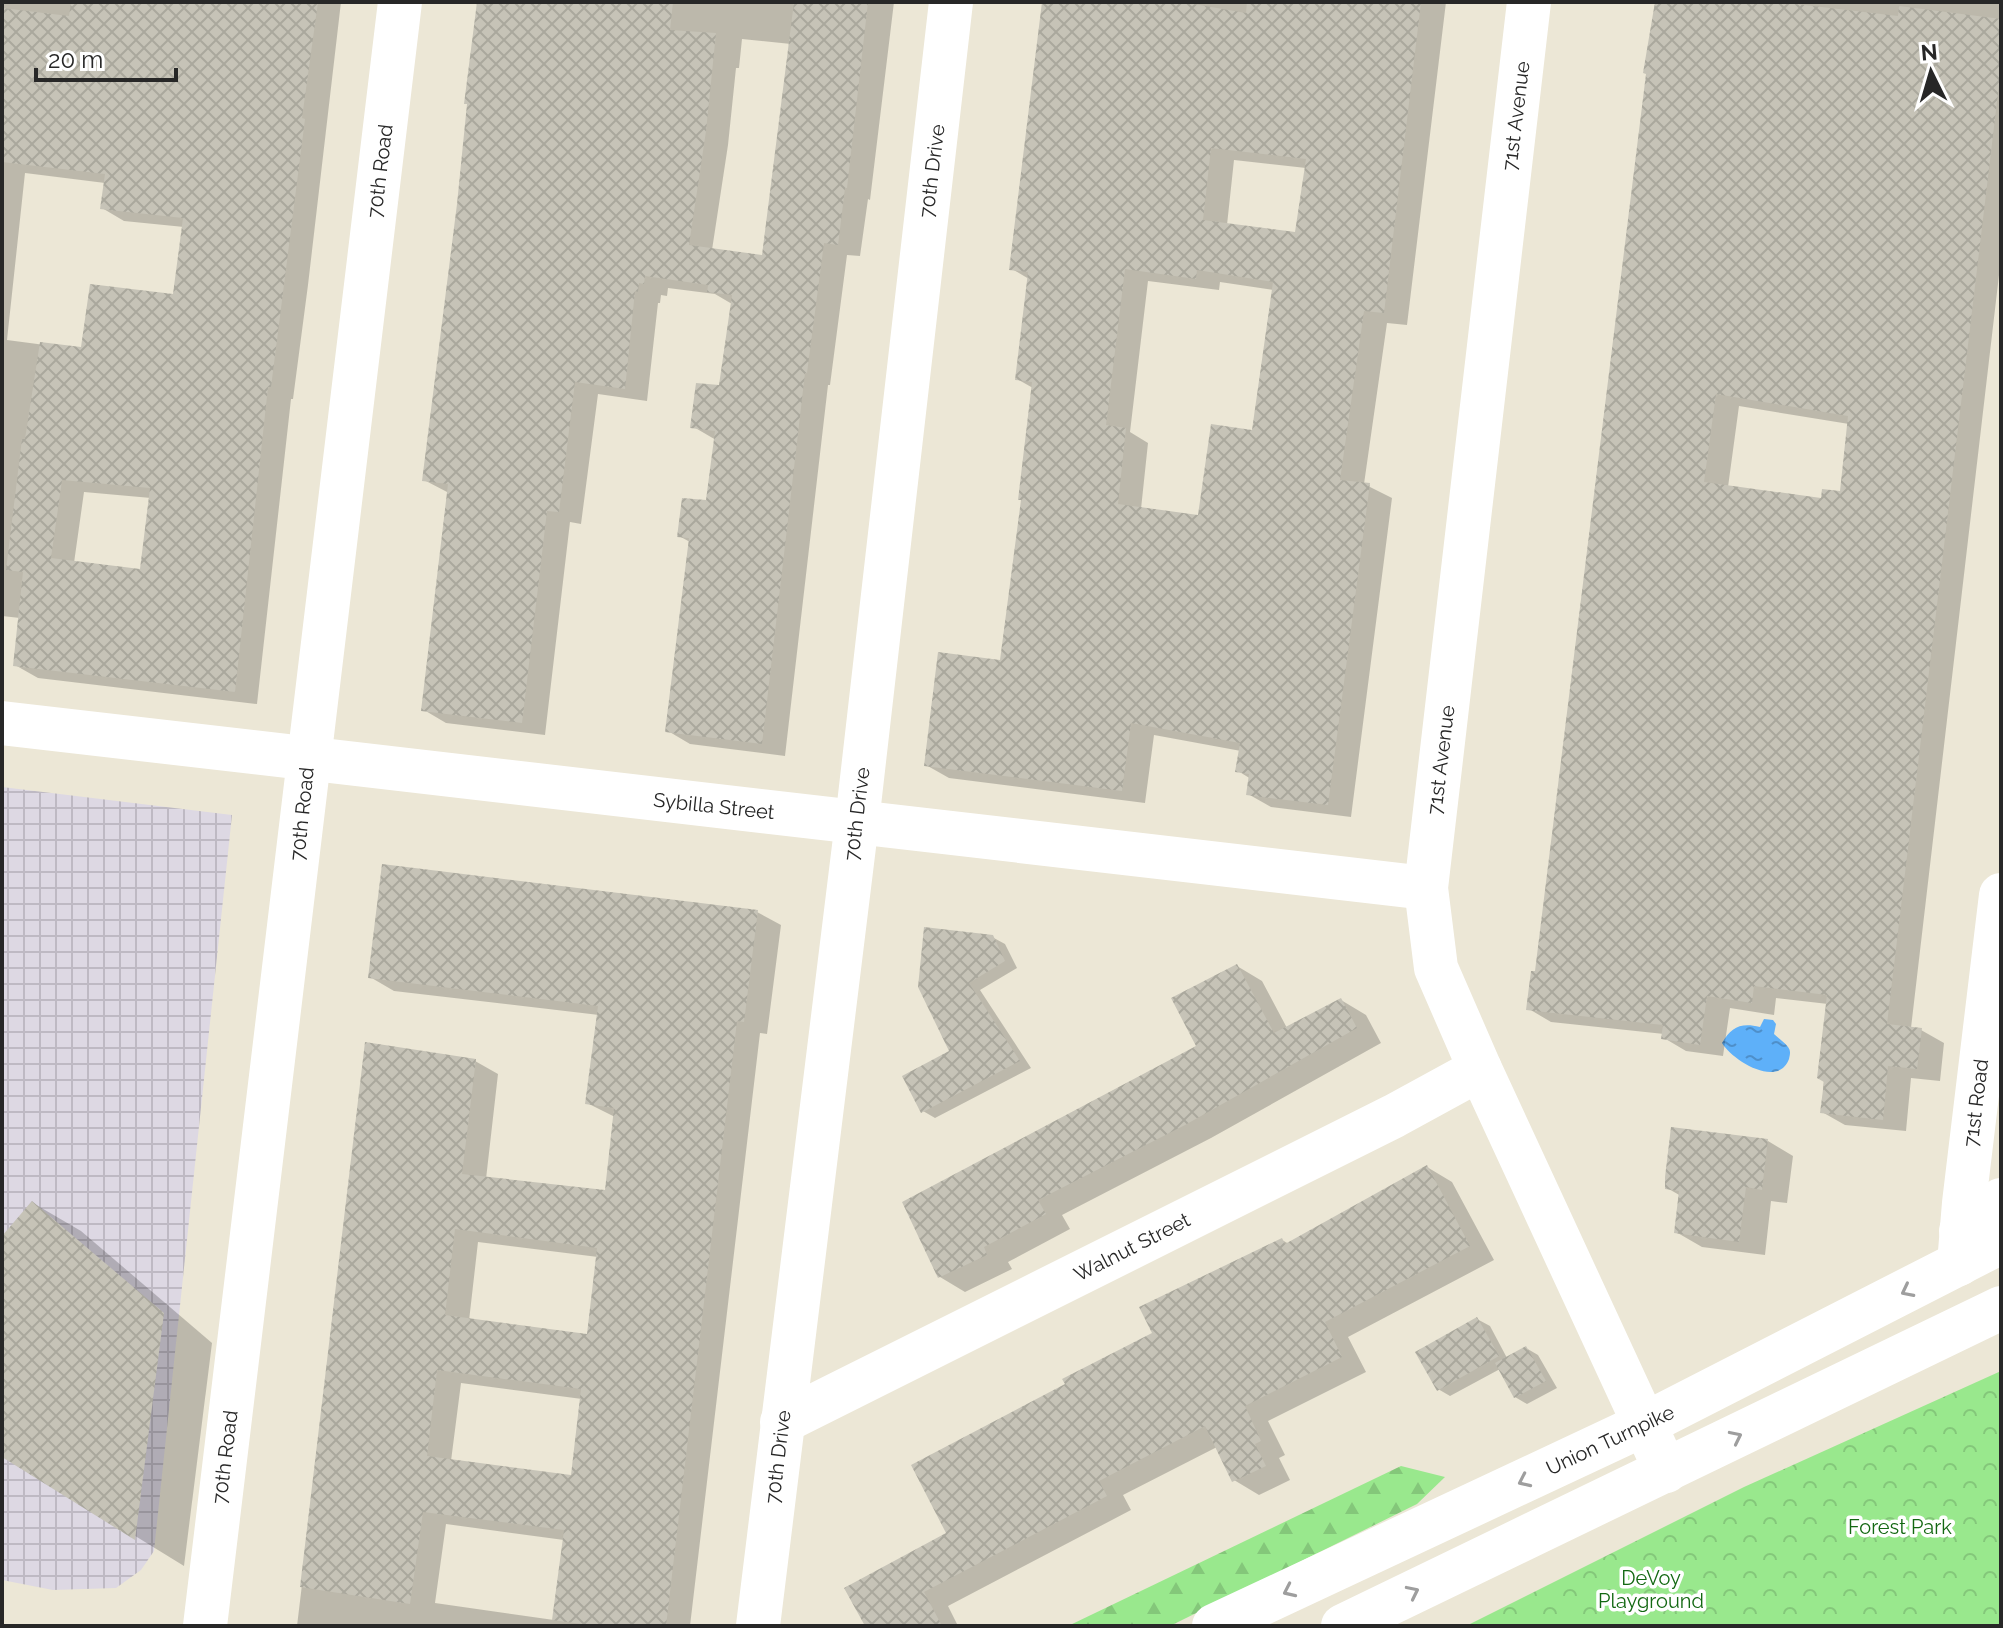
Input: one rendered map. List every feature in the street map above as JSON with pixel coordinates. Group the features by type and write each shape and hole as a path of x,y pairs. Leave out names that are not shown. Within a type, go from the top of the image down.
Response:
{"street":[{"name":"70th Road","path":"205,1626 400,2"},
{"name":"70th Drive","path":"758,1626 857,822 951,2"},
{"name":"71st Avenue","path":"1529,2 1426,888 1436,968 1666,1471"},
{"name":"Sybilla Street","path":"2,723 1426,888"},
{"name":"71st Road","path":"1974,1246 2001,895"},
{"name":"Walnut Street","path":"782,1422 1394,1116 1480,1069"},
{"name":"Union Turnpike","path":"1214,1626 1645,1424 1974,1246 2001,1200"},
{"path":"1343,1626 2001,1308"}],"shaded area":[{"path":"2,787 232,815 154,1551 141,1570 116,1588 53,1590 2,1580"}],"green space":[{"name":"Forest Park","path":"2001,1371 2001,1626 1466,1626 1744,1487"},
{"path":"1401,1466 1445,1477 1417,1504 1170,1626 1068,1626"}],"water":[{"path":"1764,1019 1773,1020 1776,1024 1774,1034 1790,1051 1783,1068 1775,1072 1755,1069 1735,1057 1722,1043 1737,1027 1760,1027"}],"building":[{"path":"71,2 318,2 271,387 268,387 235,692 13,666 23,572 6,570 22,439 25,439 40,342 81,347 90,284 173,294 183,218 100,209 105,174 2,162 2,8 69,16","holes":["62,480 150,488 140,569 51,558"]},
{"path":"477,2 673,2 670,30 716,33 706,131 689,245 762,255 794,2 868,2 838,245 824,243 805,373 762,744 665,732 689,538 677,537 682,498 706,500 715,431 690,428 696,383 719,385 732,295 707,292 708,285 645,276 644,284 639,283 638,292 635,291 625,389 575,382 559,512 547,511 522,723 421,711 448,484 422,481 457,204 467,104 464,104"},
{"path":"1042,2 1182,2 1246,13 1247,2 1421,2 1384,313 1364,311 1340,480 1370,483 1328,805 1246,795 1249,774 1235,772 1240,743 1131,723 1122,791 924,766 938,652 1000,660 1021,500 1018,500 1032,382 1015,380 1028,272 1009,270","holes":["1211,148 1306,159 1295,232 1203,220","1125,269 1196,279 1197,270 1273,282 1252,430 1211,424 1198,515 1118,504 1126,428 1106,425"]},
{"path":"1655,2 1779,2 1898,16 1899,6 2001,19 2001,68 1887,1024 1922,1028 1917,1069 1888,1066 1883,1120 1820,1113 1824,1082 1817,1078 1827,995 1754,986 1752,1003 1707,996 1700,1045 1661,1039 1663,1025 1526,1010 1531,971 1535,971 1646,74 1643,73","holes":["1716,394 1848,416 1840,491 1822,489 1821,498 1704,482"]},
{"path":"382,864 758,910 744,1022 737,1021 666,1626 597,1626 552,1620 564,1530 423,1512 410,1604 300,1587 365,1042 476,1059 462,1174 605,1190 614,1108 585,1104 598,1006 368,978","holes":["455,1229 597,1248 587,1334 445,1315","437,1370 581,1389 571,1475 427,1456"]},
{"path":"924,927 993,935 1005,961 969,983 1020,1061 921,1113 902,1076 949,1051 918,987"},
{"path":"1237,964 1274,1033 1341,998 1357,1028 1185,1125 1038,1200 1046,1214 984,1247 987,1255 938,1278 902,1202 1196,1046 1171,998"},
{"path":"1671,1127 1768,1139 1762,1190 1746,1187 1739,1242 1674,1233 1679,1191 1665,1189"},
{"path":"1427,1165 1470,1246 1325,1322 1342,1357 1245,1406 1261,1441 1255,1444 1266,1466 1232,1482 1205,1426 1099,1481 1107,1496 924,1592 942,1626 865,1626 844,1588 946,1533 911,1465 1065,1384 1062,1379 1152,1333 1139,1307 1282,1238 1285,1244"},
{"path":"32,1201 164,1313 135,1540 2,1457 2,1236"},
{"path":"1477,1317 1499,1356 1437,1391 1415,1352"},
{"path":"1526,1346 1546,1381 1514,1398 1495,1363"}],"park label":[{"name":"DeVoy Playground","path":"1651,1590"}]}
